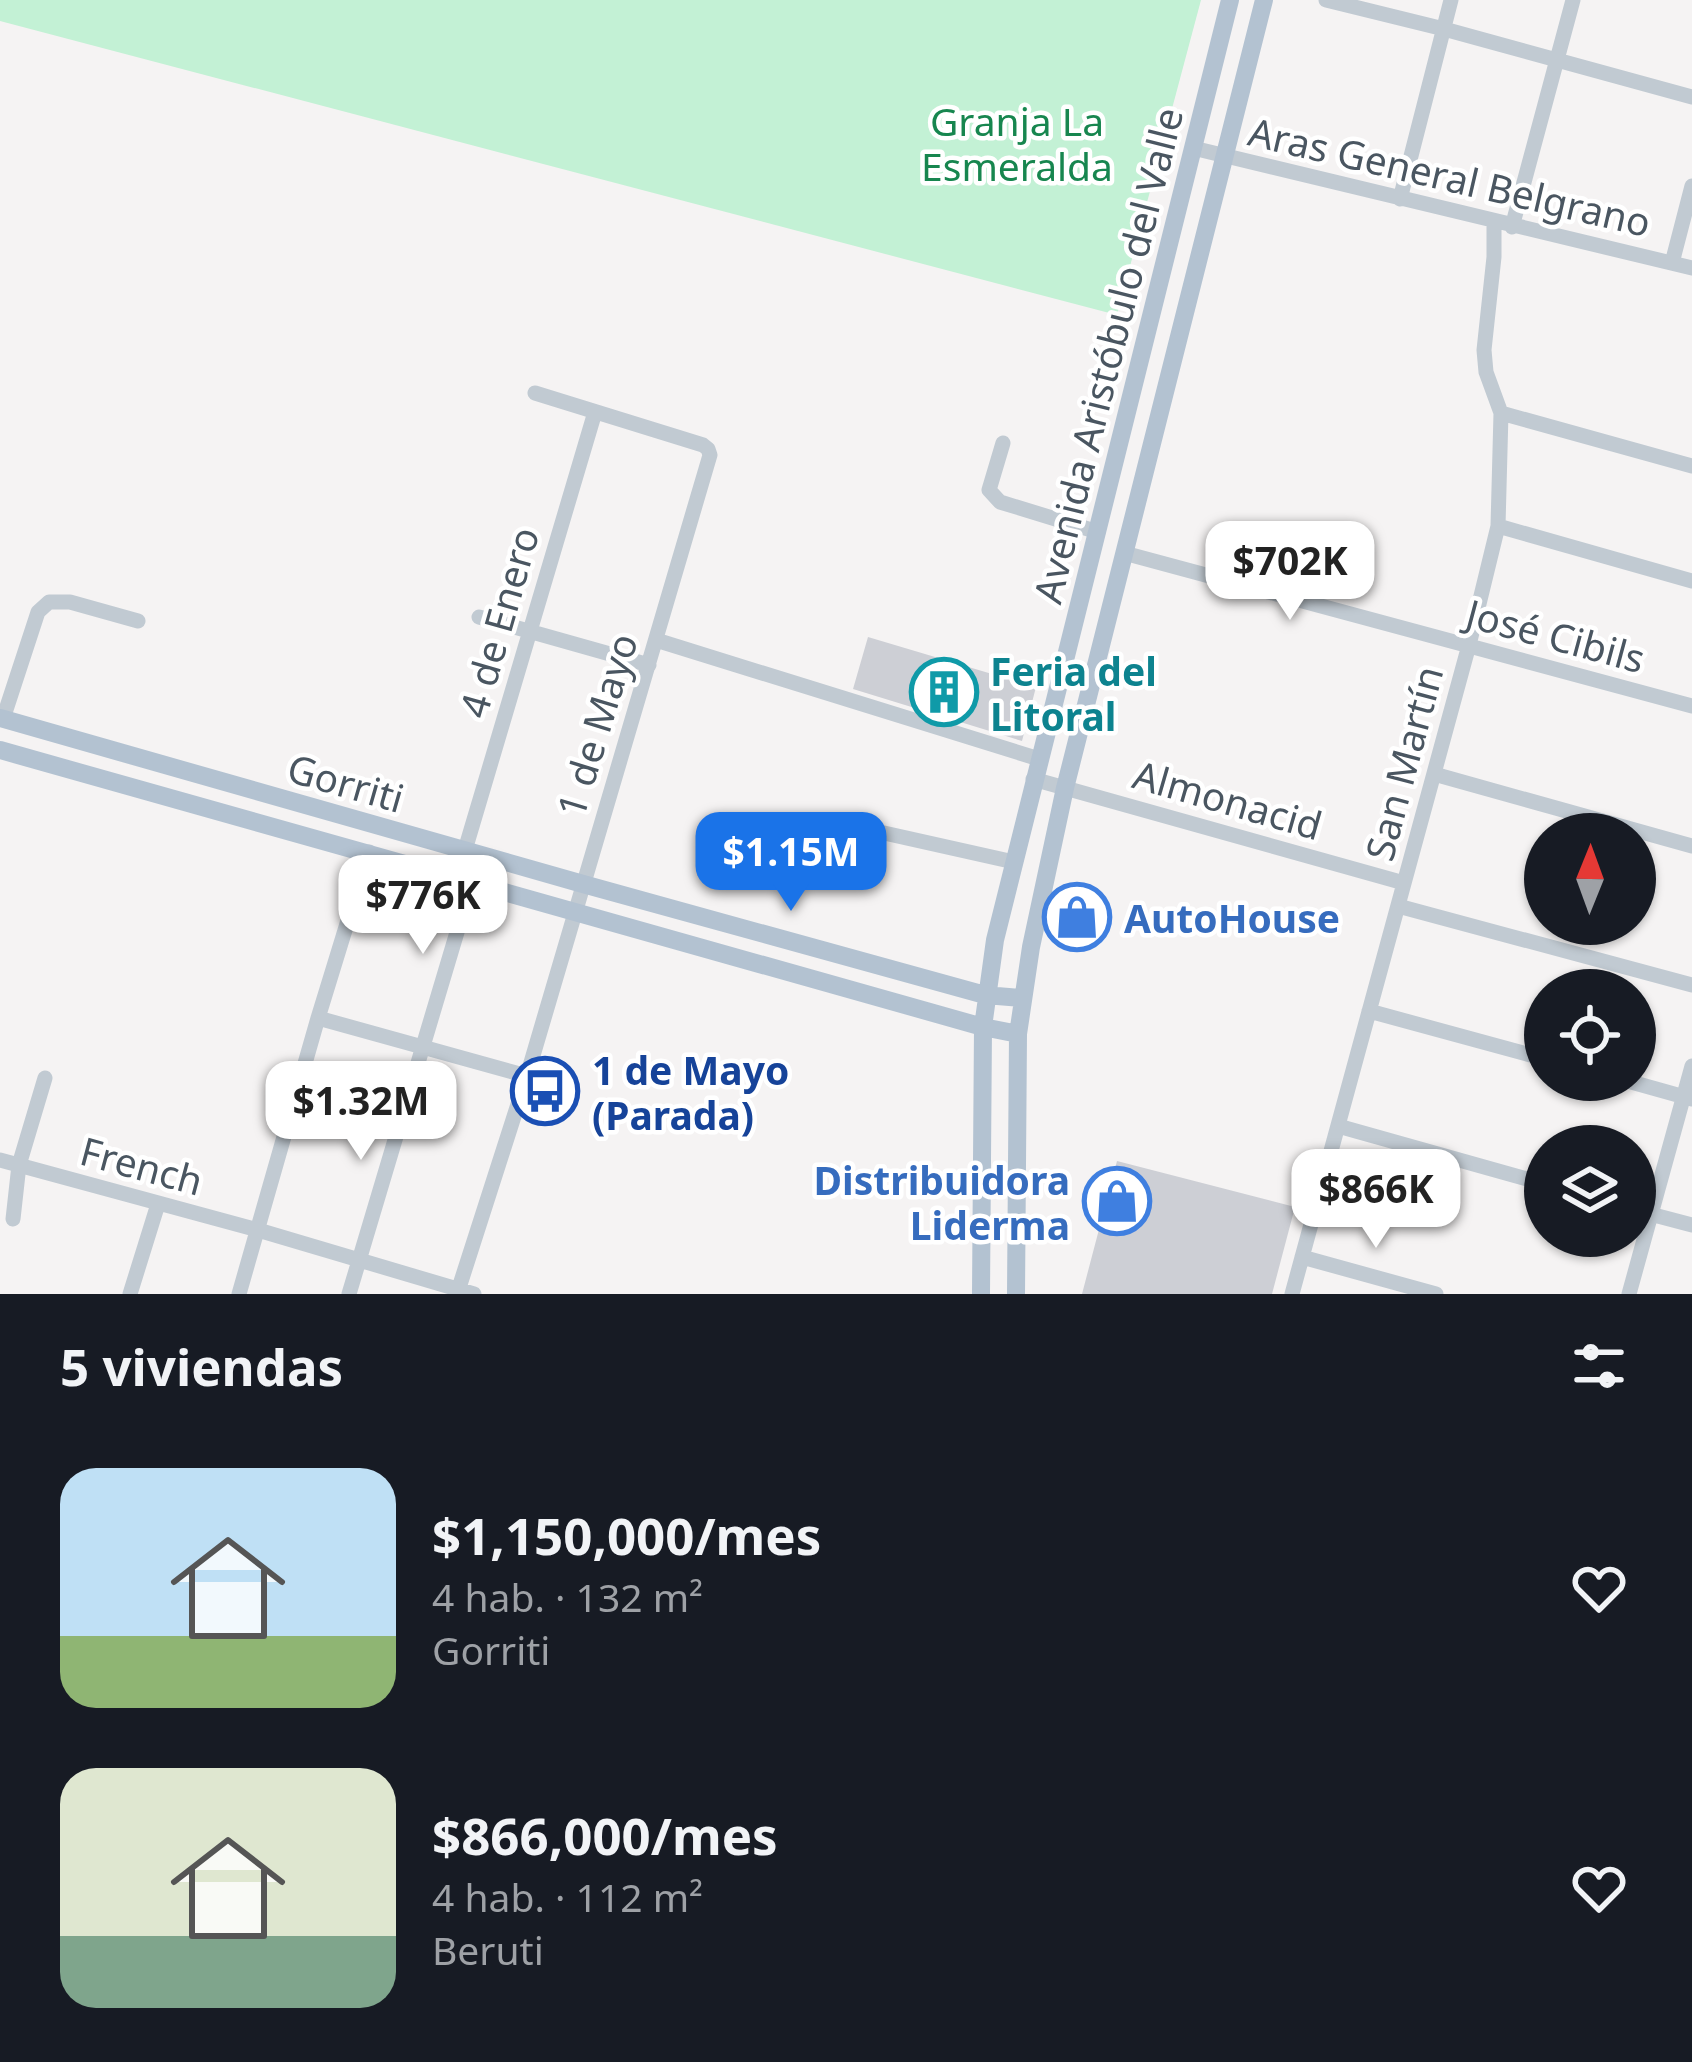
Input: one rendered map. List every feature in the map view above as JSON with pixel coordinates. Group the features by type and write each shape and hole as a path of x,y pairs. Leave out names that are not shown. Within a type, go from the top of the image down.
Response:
{"main road":[{"name":"Avenida Aristóbulo del Valle","path":"981,1294 985,995 1013,862 1230,0"},
{"name":"Avenida Aristóbulo del Valle","path":"1016,1294 1022,998 1065,788 1264,0"},
{"name":"Gorriti","path":"2,719 985,995 1022,998"},
{"name":"Gorriti","path":"0,750 982,1028 1018,1034"}],"street":[{"path":"1326,0 1692,97"},
{"path":"1400,200 1451,0"},
{"path":"1512,226 1573,0"},
{"name":"Aras General Belgrano","path":"1193,148 1692,268"},
{"path":"1672,263 1692,186"},
{"name":"San Martín","path":"1292,1294 1498,526 1501,413 1486,372 1484,350 1494,222"},
{"path":"535,393 595,412"},
{"name":"1 de Mayo","path":"463,1293 710,455 708,448 595,412"},
{"name":"4 de Enero","path":"465,850 595,412"},
{"path":"1501,413 1692,466"},
{"path":"1003,443 989,490 1000,502 1098,532"},
{"path":"1498,526 1692,581"},
{"name":"José Cibils","path":"1124,553 1692,706"},
{"path":"2,719 38,612 49,602 70,602 138,621"},
{"path":"478,617 649,665"},
{"name":"Almonacid","path":"656,640 1036,769 1065,788 1404,884"},
{"path":"1434,774 1692,846"},
{"path":"835,822 1013,862"},
{"path":"239,1294 369,852"},
{"path":"349,1294 472,882"},
{"path":"1398,906 1692,986"},
{"path":"1369,1011 1524,1053"},
{"path":"318,1018 527,1076"},
{"path":"1656,1177 1688,1098 1692,1066"},
{"path":"13,1220 19,1166 45,1078"},
{"path":"1656,1089 1688,1098"},
{"path":"1338,1126 1524,1178"},
{"name":"French","path":"0,1160 359,1259 463,1293"},
{"path":"130,1294 158,1204"},
{"path":"1656,1216 1692,1226"},
{"path":"1302,1257 1436,1294"},
{"path":"1628,1294 1634,1257"}],"green space":[{"name":"Granja La Esmeralda","path":"0,0 1201,0 1117,315 0,21"}],"building":[{"name":"Feria del Litoral","path":"868,637 1036,687 1022,741 853,689"},
{"path":"1117,1161 1295,1207 1272,1294 1082,1294"}],"place":[{"name":"Feria del Litoral","path":"944,692"},
{"name":"AutoHouse","path":"1077,917"},
{"name":"1 de Mayo (Parada)","path":"545,1091"},
{"name":"Distribuidora Liderma","path":"1117,1201"}]}
